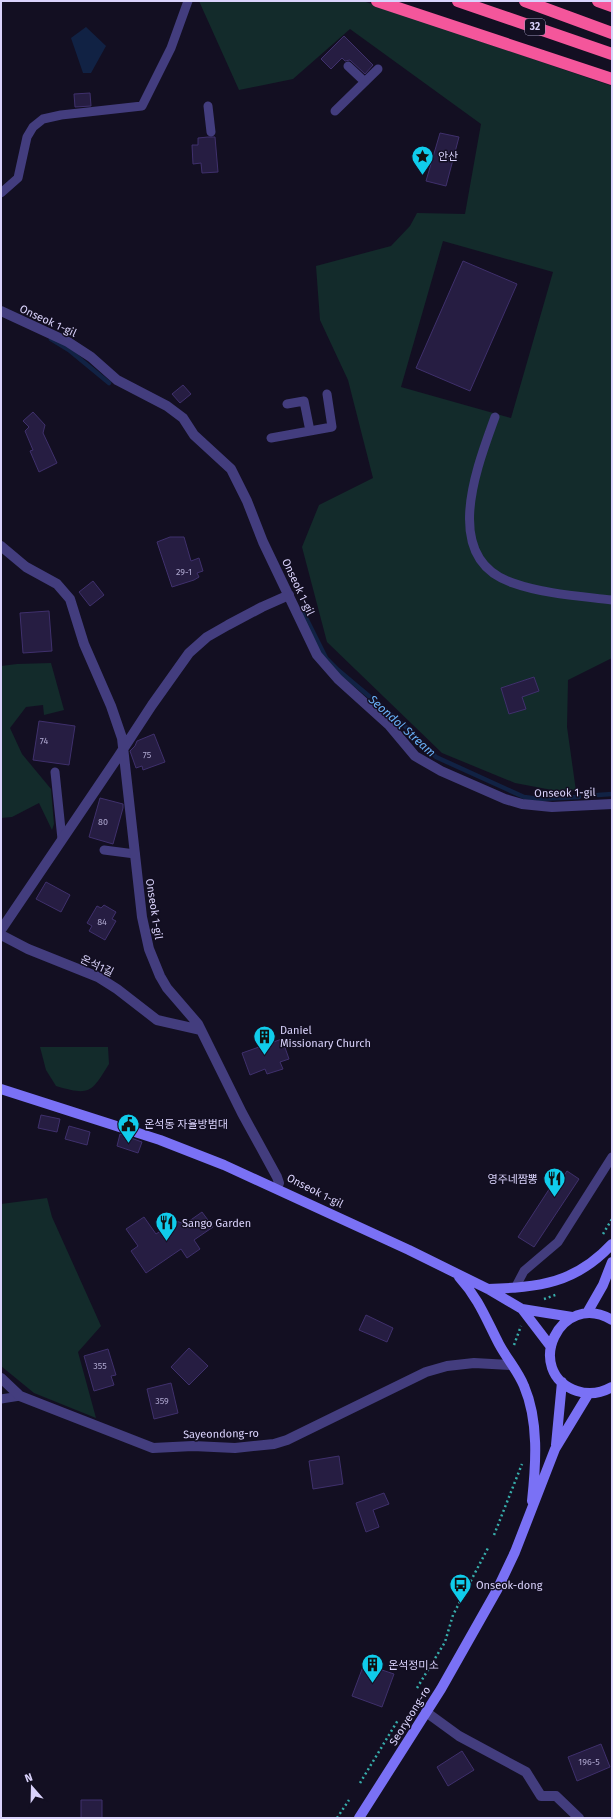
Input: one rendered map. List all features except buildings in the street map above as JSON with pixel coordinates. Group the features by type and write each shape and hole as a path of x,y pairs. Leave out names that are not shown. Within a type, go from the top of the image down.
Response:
{"highway":[{"path":"377,1 612,79"},
{"name":"32","path":"458,1 612,54"},
{"name":"32","path":"525,1 612,33"},
{"path":"598,1 612,6"}],"street":[{"name":"Onseok 1-gil","path":"1,311 68,342 91,357 117,380 167,406 183,418 194,435 231,469 310,642 322,662 351,692 385,721 410,752 421,761 505,799 526,805 552,807 612,804"},
{"name":"Onseok 1-gil","path":"1,546 26,567 57,584 66,593 72,603 84,644 118,722 124,748 145,936 153,960 167,988 194,1019 201,1030 242,1113 277,1177 279,1183 277,1188 488,1289 522,1309"},
{"path":"1,930 184,659 197,645 248,614 289,595"},
{"name":"온석1길","path":"1,935 28,949 98,978 117,989 157,1020 201,1030"},
{"path":"1,1089 160,1140 277,1188"},
{"path":"488,1289 542,1285 567,1278 587,1267 612,1244"},
{"path":"587,1314 603,1285 612,1262"},
{"path":"451,1271 465,1284 478,1300 511,1365 519,1375 526,1392 532,1420 534,1466 531,1513"},
{"path":"522,1309 572,1317 587,1314 600,1314 612,1320"},
{"path":"522,1309 551,1347"},
{"path":"572,1317 557,1331 551,1347 552,1364 562,1382 574,1390 589,1393 600,1392 612,1387"},
{"name":"Sayeondong-ro","path":"1,1378 20,1396 65,1412 153,1448 193,1446 235,1448 274,1444 294,1437 426,1372 447,1366 474,1363 511,1365"},
{"name":"Seoryeong-ro","path":"555,1449 562,1382"},
{"name":"Seoryeong-ro","path":"359,1818 426,1712 497,1590 531,1513 555,1449 589,1393"},
{"path":"426,1712 459,1736 526,1772 541,1796 556,1796 579,1818"}],"lane":[{"path":"1,193 18,178 27,137 33,127 43,119 61,115 142,106 171,48 188,1"},
{"path":"348,66 365,82"},
{"path":"335,112 378,69"},
{"path":"208,106 211,132"},
{"path":"271,438 332,427 327,394"},
{"path":"287,404 304,401 310,431"},
{"path":"495,417 480,458 470,503 470,533 479,558 492,572 513,584 534,589 612,600"},
{"path":"55,772 62,840"},
{"path":"104,850 135,854"},
{"path":"516,1288 524,1271 558,1242 612,1157"},
{"name":"Sayeondong-ro","path":"1,1399 20,1396"}],"path":[{"path":"494,1535 510,1498 523,1458"},
{"path":"417,1688 445,1642 453,1615 488,1548"},
{"path":"360,1783 398,1720"},
{"path":"337,1818 349,1800"}],"green space":[{"path":"199,1 363,1 612,86 612,658 568,680 567,727 576,791 552,790 515,783 442,753 327,642 302,547 319,505 373,478 348,380 320,320 316,266 391,246 410,226 417,213 465,214 481,124 350,29 293,79 239,90","holes":["443,241 553,272 511,418 401,387"]},
{"path":"51,663 64,710 44,715 43,705 26,707 10,728 22,754 51,789 54,824 52,830 39,803 12,817 1,818 1,666"},
{"path":"40,1047 108,1047 109,1064 98,1081 88,1090 76,1091 67,1089 56,1086 46,1070"},
{"path":"47,1198 52,1217 101,1326 78,1352 96,1418 34,1393 1,1366 1,1204"}],"water":[{"path":"86,27 106,46 91,73 83,73 71,38"}],"waterway":[{"name":"Seondol Stream","path":"51,339 69,350 109,383"},
{"name":"Seondol Stream","path":"304,614 326,658 338,670 407,728 436,757 524,797 540,799 579,797"},
{"name":"Seondol Stream","path":"598,795 612,794"}],"place":[{"name":"안산","path":"423,176"},
{"name":"Daniel Missionary Church","path":"265,1056"},
{"name":"온석동 자율방범대","path":"129,1144"},
{"name":"영주네짬뽕","path":"554,1198"},
{"name":"Sango Garden","path":"166,1242"},
{"name":"Onseok-dong","path":"460,1604"},
{"name":"온석정미소","path":"373,1684"}]}
